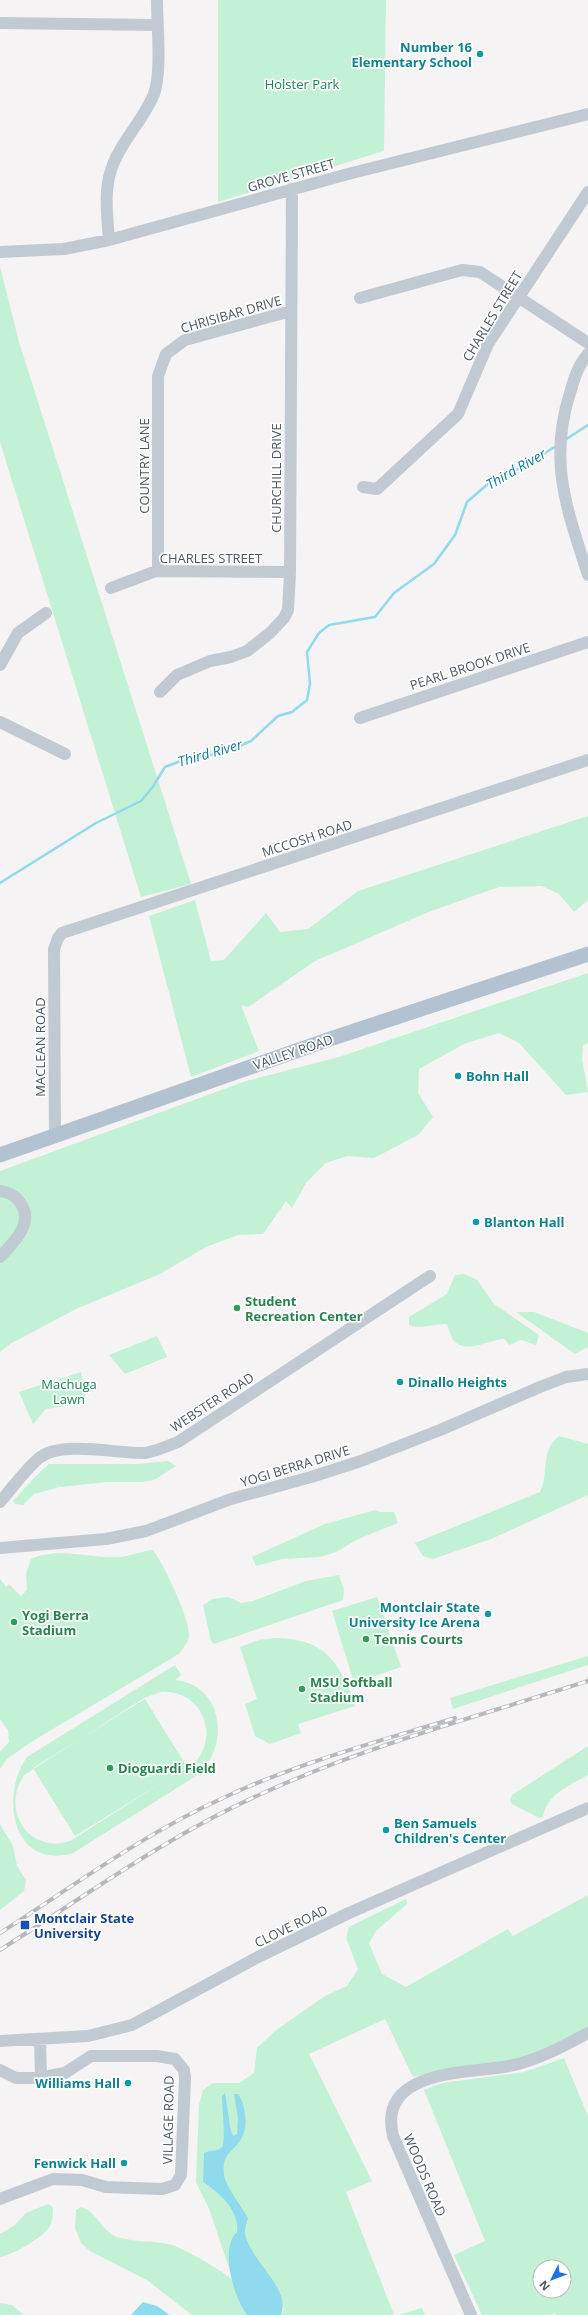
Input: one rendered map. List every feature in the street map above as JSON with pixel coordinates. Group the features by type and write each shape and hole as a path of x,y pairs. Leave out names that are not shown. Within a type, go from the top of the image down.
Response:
{"main road":[{"name":"VALLEY ROAD","path":"0,1155 340,1035 588,954"}],"street":[{"path":"109,240 107,188 109,176 114,161 154,94 157,72 157,0"},
{"path":"0,23 157,25"},
{"name":"GROVE STREET","path":"0,252 64,249 109,240 292,189 588,114"},
{"name":"CHURCHILL DRIVE","path":"160,692 177,675 210,661 231,657 247,651 270,633 284,618 288,610 290,572 292,189"},
{"name":"CHARLES STREET","path":"363,487 377,489 458,414 483,355 588,192"},
{"path":"360,298 428,278 468,270 487,275 588,343"},
{"name":"CHRISIBAR DRIVE","path":"163,361 172,348 185,340 291,311"},
{"path":"588,354 579,366 564,413 559,456 566,501 588,575"},
{"name":"COUNTRY LANE","path":"158,571 158,376 163,361"},
{"name":"CHARLES STREET","path":"110,588 158,571 290,572"},
{"path":"0,665 18,633 46,613"},
{"name":"PEARL BROOK DRIVE","path":"360,718 588,642"},
{"path":"0,722 65,754"},
{"name":"MCCOSH ROAD","path":"54,958 55,943 62,933 588,760"},
{"name":"MACLEAN ROAD","path":"54,958 55,1136"},
{"path":"0,1191 12,1194 17,1199 25,1213 26,1219 19,1235 0,1257"},
{"name":"WEBSTER ROAD","path":"0,1502 40,1458 53,1452 67,1449 145,1453 178,1442 430,1276"},
{"name":"YOGI BERRA DRIVE","path":"0,1548 106,1539 146,1531 231,1499 311,1477 360,1461 454,1424 566,1377 588,1374"},
{"name":"CLOVE ROAD","path":"0,2041 40,2040 103,2034 137,2023 258,1957 349,1914 588,1808"},
{"name":"WOODS ROAD","path":"471,2315 393,2136 392,2114 407,2089 428,2078 518,2064 540,2056 588,2033"},
{"path":"40,2040 42,2078"},
{"name":"VILLAGE ROAD","path":"0,2070 16,2078 42,2078 65,2073 91,2056 149,2056 175,2059 184,2070 186,2078 181,2175 176,2185 162,2190 106,2187 82,2180 53,2179 0,2199"}],"green space":[{"name":"Holster Park","path":"218,0 386,0 384,151 218,202"},
{"path":"0,267 19,342 191,884 141,897 0,442"},
{"path":"588,816 588,900 574,912 559,894 542,886 499,887 431,911 315,961 248,1007 241,1005 259,1051 191,1077 149,916 195,900 211,961 224,960 266,913 280,932 308,929 358,891"},
{"path":"588,973 588,1043 583,1045 582,1059 588,1092 566,1095 519,1043 499,1033 464,1044 419,1069 418,1093 433,1117 418,1135 374,1158 347,1156 326,1163 306,1183 292,1208 286,1201 263,1234 238,1235 206,1247 160,1274 78,1308 10,1344 0,1352 0,1171 246,1081 339,1057"},
{"path":"464,1274 477,1280 494,1304 539,1335 536,1345 521,1340 509,1345 505,1339 499,1339 479,1345 465,1346 459,1345 454,1341 447,1324 423,1327 409,1325 409,1317 447,1294 455,1275"},
{"path":"516,1312 534,1312 588,1333 588,1347 575,1354"},
{"name":"Machuga Lawn","path":"157,1336 167,1357 125,1374 109,1355"},
{"name":"Machuga Lawn","path":"81,1372 86,1403 46,1409 33,1424 19,1392"},
{"path":"559,1436 588,1444 588,1495 491,1539 433,1559 423,1556 415,1543 540,1492 543,1485 549,1449"},
{"path":"168,1461 176,1466 154,1480 143,1482 107,1482 60,1487 34,1494 23,1505 15,1504 13,1501 49,1464 138,1464"},
{"path":"375,1510 380,1512 394,1512 398,1523 358,1539 336,1552 320,1557 282,1559 256,1566 252,1557 325,1524"},
{"path":"153,1550 158,1557 181,1604 189,1635 184,1647 179,1654 31,1742 7,1759 0,1769 0,1752 9,1742 8,1730 0,1719 0,1579 6,1587 9,1584 21,1596 27,1590 26,1574 31,1559 42,1555 64,1553 120,1557"},
{"path":"339,1575 344,1590 343,1600 214,1644 211,1641 203,1605 213,1599 228,1597 241,1603 253,1601 306,1581"},
{"name":"Tennis Courts","path":"377,1597 401,1667 354,1683 332,1611"},
{"name":"MSU Softball Stadium","path":"274,1638 306,1642 328,1655 343,1676 355,1706 298,1724 301,1733 270,1744 255,1736 245,1704 257,1699 240,1647 259,1640"},
{"path":"588,1656 588,1665 453,1709 450,1698"},
{"path":"175,1665 181,1675 175,1680 192,1685 205,1694 213,1706 217,1721 217,1737 213,1752 205,1767 193,1778 73,1853 52,1856 36,1851 24,1840 17,1825 13,1808 14,1790 19,1772 27,1757","holes":["161,1692 174,1693 185,1697 195,1704 202,1714 206,1736 204,1748 197,1760 72,1840 57,1844 43,1842 32,1836 23,1827 15,1802 17,1789 24,1775 144,1698"]},
{"name":"Dioguardi Field","path":"145,1699 187,1767 75,1836 33,1768"},
{"path":"588,1746 588,1775 567,1787 554,1797 545,1809 543,1817 539,1818 512,1804 510,1800 512,1795"},
{"path":"0,1824 13,1846 17,1866 26,1880 24,1891 0,1910"},
{"path":"588,1895 588,2027 562,2041 515,2059 413,2077 385,2019 309,2054 372,2181 346,2192 394,2315 281,2315 284,2308 230,2271 210,2211 196,2182 199,2105 203,2090 213,2083 239,2083 254,2073 257,2048 276,2030 325,1996 347,1986 358,1969 346,1938 349,1927 406,1899 407,1904 376,1931 369,1943 382,1974 406,1987 508,1929 513,1936"},
{"path":"564,2058 588,2116 588,2315 556,2315 555,2313 551,2315 482,2315 454,2255 485,2241 424,2090 442,2083 524,2072"},
{"path":"48,2204 53,2207 53,2214 50,2226 47,2230 28,2245 6,2256 0,2257 0,2234 15,2225 26,2213"},
{"path":"81,2207 87,2209 111,2234 117,2237 172,2245 195,2256 222,2272 235,2284 247,2315 192,2315 147,2280 90,2251 81,2243 75,2228 76,2210"},
{"path":"0,2303 12,2305 24,2315 0,2315"},
{"path":"422,2308 425,2315 399,2315"}],"water":[{"path":"225,2093 231,2132 234,2136 237,2134 238,2119 234,2094 238,2094 244,2108 245,2130 240,2141 227,2156 225,2161 225,2180 248,2218 245,2234 249,2244 276,2284 283,2305 281,2315 247,2315 242,2307 233,2286 230,2274 229,2250 232,2240 237,2232 235,2217 228,2203 203,2182 204,2153 218,2150 223,2144 224,2131 222,2096"},
{"path":"143,2302 157,2306 170,2315 131,2315"}],"waterway":[{"name":"Third River","path":"565,440 588,425"},
{"name":"Third River","path":"0,883 96,823 141,801 152,788 165,767 183,760 226,752 251,741 278,716 292,712 307,700 310,684 307,652 319,633 329,625 375,617 394,593 434,564 455,535 467,502 489,483 528,464 556,446"}],"railway":[{"path":"0,1950 160,1847 227,1810 261,1794 382,1746 588,1681"},
{"path":"0,1933 165,1827 223,1798 251,1785 308,1764 455,1718"}],"place":[{"name":"Number 16 Elementary School","path":"480,54"},
{"name":"Bohn Hall","path":"458,1076"},
{"name":"Blanton Hall","path":"476,1222"},
{"name":"Student Recreation Center","path":"237,1308"},
{"name":"Dinallo Heights","path":"400,1382"},
{"name":"Montclair State University Ice Arena","path":"488,1614"},
{"name":"Yogi Berra Stadium","path":"14,1622"},
{"name":"Tennis Courts","path":"366,1639"},
{"name":"MSU Softball Stadium","path":"302,1689"},
{"name":"Dioguardi Field","path":"110,1768"},
{"name":"Ben Samuels Children's Center","path":"386,1830"},
{"name":"Montclair State University","path":"25,1925"},
{"name":"Williams Hall","path":"128,2083"},
{"name":"Fenwick Hall","path":"124,2163"}]}
